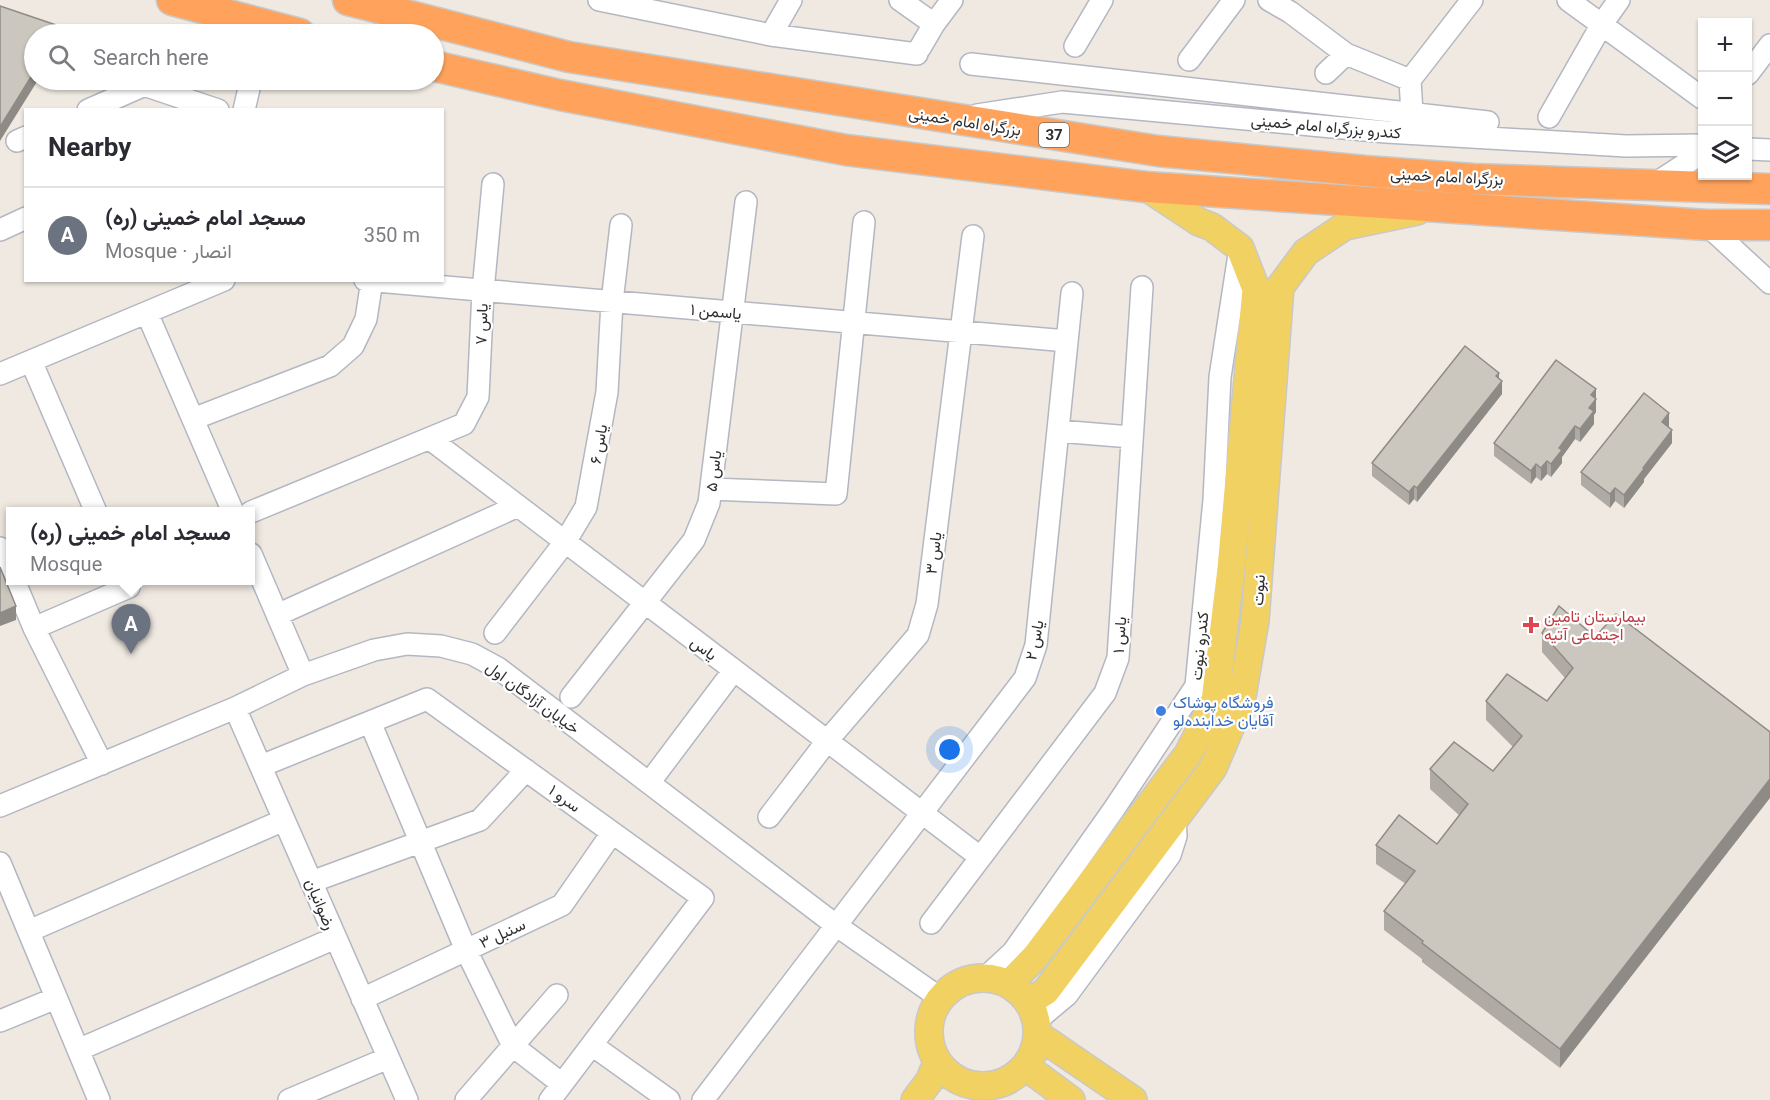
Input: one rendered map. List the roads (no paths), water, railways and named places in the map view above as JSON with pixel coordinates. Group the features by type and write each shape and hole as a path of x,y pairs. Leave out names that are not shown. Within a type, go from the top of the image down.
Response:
{"highway":[{"path":"172,0 254,24"},
{"name":"بزرگراه امام خمینی","path":"348,0 442,24"},
{"name":"بزرگراه امام خمینی","path":"444,25 569,57 1158,151 1473,179 1770,189"},
{"path":"488,78 509,79 523,71 525,61 523,53 515,45 504,40"},
{"path":"560,95 542,86 539,81 540,68 549,57 569,57"},
{"name":"بزرگراه امام خمینی","path":"444,68 560,95 846,150 1146,187 1707,225 1770,225"}],"main road":[{"name":"نبوت","path":"997,981 1036,956 1188,754 1215,701 1230,569 1256,289 1240,248 1212,227 1199,222 1146,187"},
{"name":"نبوت","path":"1034,1019 1046,991 1213,768 1241,702 1256,621 1280,287 1306,252 1345,226 1434,208"},
{"path":"1034,1019 1034,1051 1025,1066 1013,1078 997,1085 980,1086 955,1092 949,1075 937,1062 930,1047 928,1030 932,1013 940,998 953,987 968,980 997,981 1034,1019 1133,1100"},
{"path":"915,1100 930,1080 937,1062"},
{"path":"1025,1066 1071,1100"}],"street":[{"path":"599,0 636,4 771,35 919,51 934,24 952,0"},
{"path":"771,35 791,0"},
{"path":"900,0 934,24"},
{"path":"1075,46 1102,0"},
{"path":"1189,60 1234,0"},
{"path":"1269,0 1295,6 1346,54 1410,80"},
{"path":"1412,113 1410,80 1472,0"},
{"path":"1568,0 1698,95"},
{"path":"1548,117 1602,24 1619,0"},
{"path":"1750,72 1770,45"},
{"path":"1326,73 1346,54"},
{"path":"971,64 1488,122"},
{"path":"92,108 123,90"},
{"path":"160,90 212,108"},
{"path":"244,108 249,90"},
{"name":"کندرو بزرگراه امام خمینی","path":"952,119 1062,102 1386,132 1626,146 1698,145"},
{"path":"1653,185 1698,156"},
{"name":"یاس ۷","path":"255,510 464,424 478,397 483,291 493,184"},
{"name":"یاس ۵","path":"571,697 694,540 709,503 746,202"},
{"path":"0,230 24,219"},
{"path":"711,489 836,494 864,222"},
{"name":"یاس ۶","path":"495,633 565,542 586,507 607,392 612,302 621,225"},
{"path":"1707,225 1770,283"},
{"name":"یاس ۳","path":"769,817 827,741 918,635 927,604 974,236"},
{"path":"0,374 219,282"},
{"path":"193,419 330,366 353,346 366,319 372,282"},
{"name":"یاسمن ۱","path":"383,282 1067,341"},
{"name":"یاس ۱","path":"931,923 1105,693 1118,658 1142,287"},
{"name":"یاس ۲","path":"703,1100 1025,678 1036,645 1072,292"},
{"path":"147,313 231,507"},
{"path":"31,361 94,507"},
{"path":"1058,431 1131,437"},
{"name":"یاس","path":"430,439 980,857"},
{"path":"277,615 518,506"},
{"path":"0,548 6,562"},
{"path":"255,563 303,675"},
{"path":"16,585 34,628 102,764"},
{"path":"34,628 129,587 128,585"},
{"name":"خیابان آزادگان اول","path":"0,806 235,708 303,675 374,650 407,644 441,646 472,654 498,668 837,926 940,998"},
{"path":"648,783 734,670"},
{"name":"سرو ۱","path":"370,722 427,699 703,898 592,1045"},
{"name":"رضوانیان","path":"235,708 407,1100"},
{"path":"261,766 370,722 466,950 513,1046 556,1092 592,1045 669,1100"},
{"path":"311,882 480,820 526,770"},
{"path":"28,931 284,820"},
{"name":"سنبل ۳","path":"362,999 562,905 612,833"},
{"path":"2,876 28,931 99,1100"},
{"path":"78,1050 335,938"},
{"path":"466,1100 557,995"},
{"path":"0,1021 56,998"},
{"path":"289,1100 388,1058"}],"place":[{"name":"بیمارستان تامین اجتماعی آتیه","path":"1531,625"},
{"name":"مسجد امام خمینی (ره)","path":"131,654"},
{"name":"فروشگاه پوشاک آقایان خدابنده‌لو","path":"1161,711"}]}
